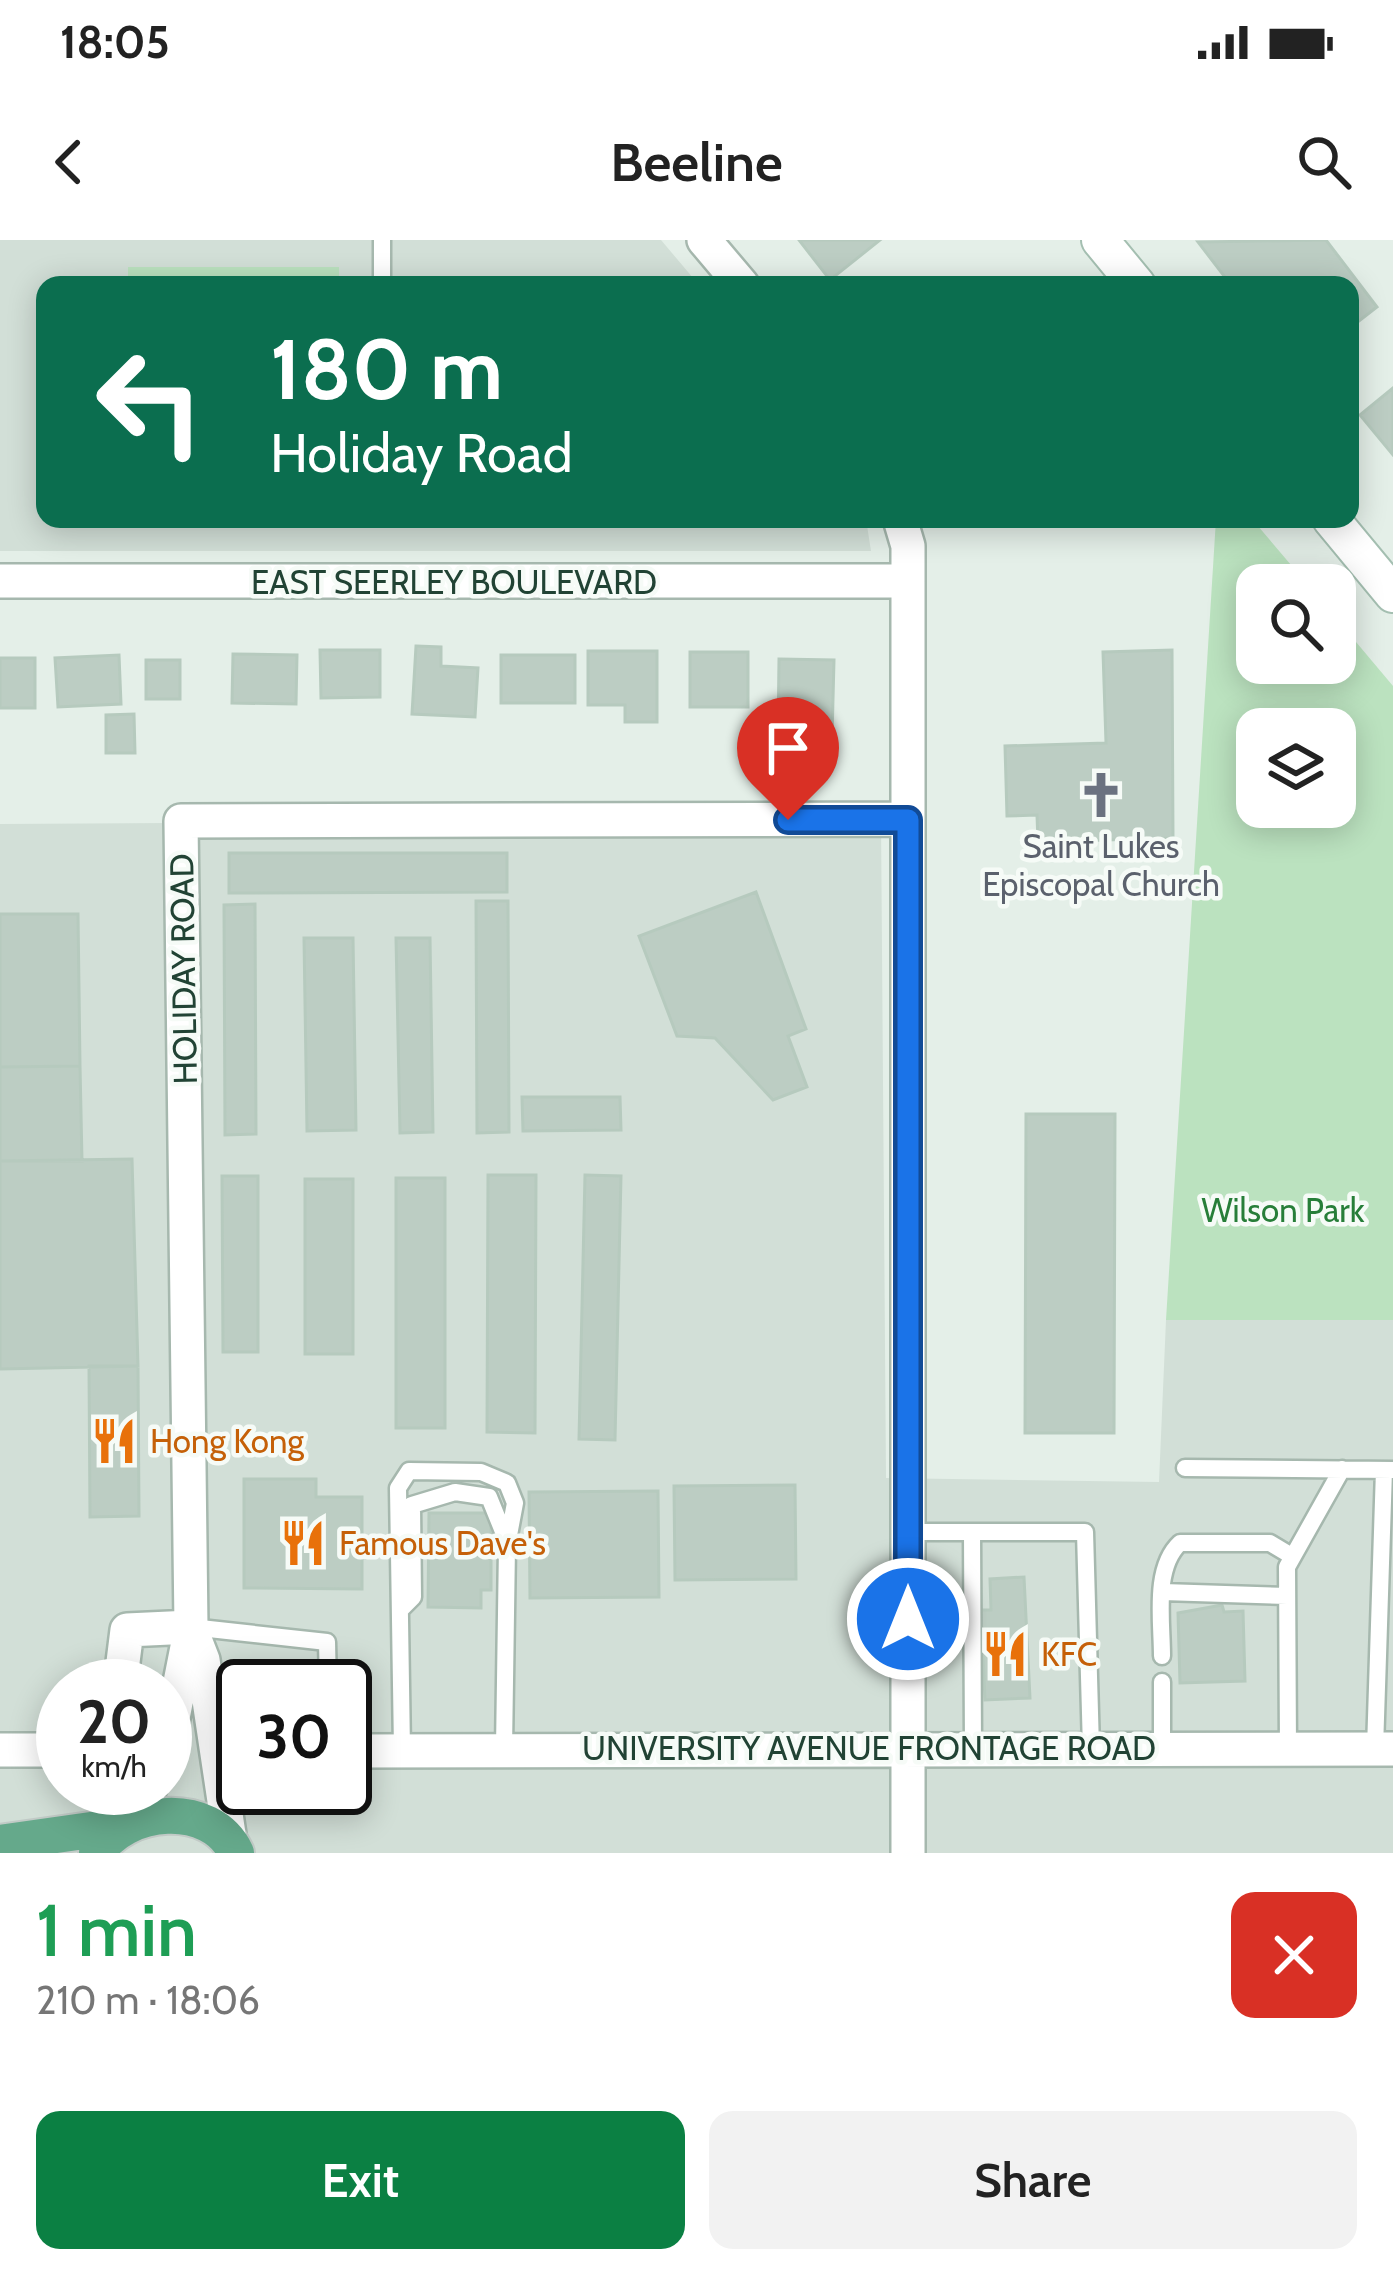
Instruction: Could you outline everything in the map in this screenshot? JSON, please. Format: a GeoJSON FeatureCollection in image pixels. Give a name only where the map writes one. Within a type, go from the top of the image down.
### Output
{"type":"FeatureCollection","features":[{"type":"Feature","properties":{"kind":"main road"},"geometry":{"type":"LineString","coordinates":[[1100,240],[1130,276]]}},
{"type":"Feature","properties":{"kind":"main road"},"geometry":{"type":"LineString","coordinates":[[1338,528],[1393,594]]}},
{"type":"Feature","properties":{"kind":"main road"},"geometry":{"type":"LineString","coordinates":[[0,1843],[164,1816],[196,1821],[233,1847]]}},
{"type":"Feature","properties":{"kind":"street"},"geometry":{"type":"LineString","coordinates":[[704,240],[734,276]]}},
{"type":"Feature","properties":{"kind":"street"},"geometry":{"type":"LineString","coordinates":[[903,528],[908,547],[908,1853]]}},
{"type":"Feature","properties":{"kind":"street","name":"EAST SEERLEY BOULEVARD"},"geometry":{"type":"LineString","coordinates":[[0,581],[908,581]]}},
{"type":"Feature","properties":{"kind":"street","name":"HOLIDAY ROAD"},"geometry":{"type":"LineString","coordinates":[[185,1659],[191,1627],[181,821],[908,820]]}},
{"type":"Feature","properties":{"kind":"street"},"geometry":{"type":"LineString","coordinates":[[123,1659],[127,1630],[191,1627]]}},
{"type":"Feature","properties":{"kind":"street","name":"HOLIDAY ROAD"},"geometry":{"type":"LineString","coordinates":[[191,1627],[202,1660],[233,1847]]}},
{"type":"Feature","properties":{"kind":"street","name":"UNIVERSITY AVENUE FRONTAGE ROAD"},"geometry":{"type":"LineString","coordinates":[[372,1751],[1384,1749]]}},
{"type":"Feature","properties":{"kind":"street"},"geometry":{"type":"LineString","coordinates":[[0,1750],[36,1750]]}},
{"type":"Feature","properties":{"kind":"lane"},"geometry":{"type":"LineString","coordinates":[[382,240],[382,276]]}},
{"type":"Feature","properties":{"kind":"lane"},"geometry":{"type":"LineString","coordinates":[[1185,1468],[1389,1470],[1384,1749]]}},
{"type":"Feature","properties":{"kind":"lane"},"geometry":{"type":"LineString","coordinates":[[1288,1749],[1289,1555],[1342,1469]]}},
{"type":"Feature","properties":{"kind":"lane"},"geometry":{"type":"LineString","coordinates":[[402,1750],[398,1488],[409,1471],[482,1472],[507,1483],[514,1503],[507,1546],[504,1748]]}},
{"type":"Feature","properties":{"kind":"lane"},"geometry":{"type":"LineString","coordinates":[[400,1609],[413,1598],[412,1504],[455,1492],[489,1497],[502,1520],[507,1546]]}},
{"type":"Feature","properties":{"kind":"lane"},"geometry":{"type":"LineString","coordinates":[[908,1532],[1085,1532],[1091,1749]]}},
{"type":"Feature","properties":{"kind":"lane"},"geometry":{"type":"LineString","coordinates":[[972,1532],[973,1749]]}},
{"type":"Feature","properties":{"kind":"lane"},"geometry":{"type":"LineString","coordinates":[[1162,1656],[1162,1592],[1170,1552],[1180,1543],[1270,1543],[1289,1555]]}},
{"type":"Feature","properties":{"kind":"lane"},"geometry":{"type":"LineString","coordinates":[[1162,1592],[1287,1596]]}},
{"type":"Feature","properties":{"kind":"lane"},"geometry":{"type":"LineString","coordinates":[[191,1627],[327,1642],[327,1659]]}},
{"type":"Feature","properties":{"kind":"lane"},"geometry":{"type":"LineString","coordinates":[[1162,1682],[1162,1749]]}},
{"type":"Feature","properties":{"kind":"shaded area"},"geometry":{"type":"Polygon","coordinates":[[[0,240],[661,240],[691,276],[36,276],[36,528],[867,528],[871,551],[0,551],[0,240]]]}},
{"type":"Feature","properties":{"kind":"shaded area"},"geometry":{"type":"Polygon","coordinates":[[[881,819],[886,1478],[1159,1482],[1166,1320],[1393,1320],[1393,1853],[0,1853],[0,824],[881,819]]]}},
{"type":"Feature","properties":{"kind":"green space"},"geometry":{"type":"Polygon","coordinates":[[[128,267],[339,267],[339,276],[128,276],[128,267]]]}},
{"type":"Feature","properties":{"kind":"green space","name":"Wilson Park"},"geometry":{"type":"Polygon","coordinates":[[[1215,528],[1260,528],[1290,564],[1236,564],[1236,684],[1356,684],[1356,642],[1393,686],[1393,1320],[1166,1320],[1215,528]]]}},
{"type":"Feature","properties":{"kind":"building"},"geometry":{"type":"Polygon","coordinates":[[[799,240],[880,240],[835,276],[827,276],[799,240]]]}},
{"type":"Feature","properties":{"kind":"building"},"geometry":{"type":"Polygon","coordinates":[[[1326,240],[1353,276],[1224,276],[1198,242],[1326,240]]]}},
{"type":"Feature","properties":{"kind":"building"},"geometry":{"type":"Polygon","coordinates":[[[1359,283],[1377,307],[1359,321],[1359,283]]]}},
{"type":"Feature","properties":{"kind":"building"},"geometry":{"type":"Polygon","coordinates":[[[1393,388],[1393,455],[1360,415],[1393,388]]]}},
{"type":"Feature","properties":{"kind":"building"},"geometry":{"type":"Polygon","coordinates":[[[416,646],[441,647],[441,666],[478,668],[475,717],[412,714],[416,646]]]}},
{"type":"Feature","properties":{"kind":"building"},"geometry":{"type":"Polygon","coordinates":[[[320,650],[380,650],[380,697],[321,698],[320,650]]]}},
{"type":"Feature","properties":{"kind":"building"},"geometry":{"type":"Polygon","coordinates":[[[1172,650],[1173,838],[1038,842],[1037,815],[1007,816],[1005,746],[1106,743],[1103,652],[1172,650]]]}},
{"type":"Feature","properties":{"kind":"building"},"geometry":{"type":"Polygon","coordinates":[[[588,651],[657,651],[657,722],[625,722],[625,705],[588,705],[588,651]]]}},
{"type":"Feature","properties":{"kind":"building"},"geometry":{"type":"Polygon","coordinates":[[[690,652],[748,652],[748,707],[690,707],[690,652]]]}},
{"type":"Feature","properties":{"kind":"building"},"geometry":{"type":"Polygon","coordinates":[[[233,654],[297,655],[296,704],[232,703],[233,654]]]}},
{"type":"Feature","properties":{"kind":"building"},"geometry":{"type":"Polygon","coordinates":[[[119,655],[121,704],[58,707],[55,658],[119,655]]]}},
{"type":"Feature","properties":{"kind":"building"},"geometry":{"type":"Polygon","coordinates":[[[501,655],[575,655],[575,703],[501,703],[501,655]]]}},
{"type":"Feature","properties":{"kind":"building"},"geometry":{"type":"Polygon","coordinates":[[[0,658],[35,658],[35,708],[0,708],[0,658]]]}},
{"type":"Feature","properties":{"kind":"building"},"geometry":{"type":"Polygon","coordinates":[[[779,659],[834,660],[832,738],[778,737],[779,659]]]}},
{"type":"Feature","properties":{"kind":"building"},"geometry":{"type":"Polygon","coordinates":[[[146,660],[180,660],[180,699],[146,699],[146,660]]]}},
{"type":"Feature","properties":{"kind":"building"},"geometry":{"type":"Polygon","coordinates":[[[134,714],[135,753],[106,753],[106,715],[134,714]]]}},
{"type":"Feature","properties":{"kind":"building"},"geometry":{"type":"Polygon","coordinates":[[[229,853],[507,853],[507,892],[229,893],[229,853]]]}},
{"type":"Feature","properties":{"kind":"building"},"geometry":{"type":"Polygon","coordinates":[[[756,892],[806,1029],[788,1036],[807,1087],[773,1100],[715,1038],[677,1036],[639,936],[756,892]]]}},
{"type":"Feature","properties":{"kind":"building"},"geometry":{"type":"Polygon","coordinates":[[[476,901],[508,901],[509,1132],[477,1133],[476,901]]]}},
{"type":"Feature","properties":{"kind":"building"},"geometry":{"type":"Polygon","coordinates":[[[255,904],[256,1134],[225,1135],[224,905],[255,904]]]}},
{"type":"Feature","properties":{"kind":"building"},"geometry":{"type":"Polygon","coordinates":[[[0,914],[78,914],[80,1066],[0,1067],[0,914]]]}},
{"type":"Feature","properties":{"kind":"building"},"geometry":{"type":"Polygon","coordinates":[[[304,938],[353,938],[356,1130],[307,1131],[304,938]]]}},
{"type":"Feature","properties":{"kind":"building"},"geometry":{"type":"Polygon","coordinates":[[[396,938],[430,938],[433,1132],[400,1133],[396,938]]]}},
{"type":"Feature","properties":{"kind":"building"},"geometry":{"type":"Polygon","coordinates":[[[80,1066],[82,1161],[0,1161],[0,1067],[80,1066]]]}},
{"type":"Feature","properties":{"kind":"building"},"geometry":{"type":"Polygon","coordinates":[[[522,1097],[620,1097],[621,1130],[523,1131],[522,1097]]]}},
{"type":"Feature","properties":{"kind":"building"},"geometry":{"type":"Polygon","coordinates":[[[1026,1114],[1115,1114],[1114,1433],[1025,1433],[1026,1114]]]}},
{"type":"Feature","properties":{"kind":"building"},"geometry":{"type":"Polygon","coordinates":[[[132,1159],[138,1366],[0,1369],[0,1161],[132,1159]]]}},
{"type":"Feature","properties":{"kind":"building"},"geometry":{"type":"Polygon","coordinates":[[[488,1175],[536,1175],[535,1433],[487,1432],[488,1175]]]}},
{"type":"Feature","properties":{"kind":"building"},"geometry":{"type":"Polygon","coordinates":[[[585,1175],[621,1176],[615,1440],[579,1439],[585,1175]]]}},
{"type":"Feature","properties":{"kind":"building"},"geometry":{"type":"Polygon","coordinates":[[[222,1176],[258,1176],[258,1352],[223,1352],[222,1176]]]}},
{"type":"Feature","properties":{"kind":"building"},"geometry":{"type":"Polygon","coordinates":[[[396,1178],[445,1178],[445,1428],[396,1428],[396,1178]]]}},
{"type":"Feature","properties":{"kind":"building"},"geometry":{"type":"Polygon","coordinates":[[[305,1179],[353,1179],[353,1354],[305,1354],[305,1179]]]}},
{"type":"Feature","properties":{"kind":"building","name":"Hong Kong"},"geometry":{"type":"Polygon","coordinates":[[[89,1366],[138,1366],[139,1516],[90,1517],[89,1366]]]}},
{"type":"Feature","properties":{"kind":"building","name":"Famous Dave's"},"geometry":{"type":"Polygon","coordinates":[[[244,1479],[316,1479],[316,1497],[362,1497],[362,1589],[244,1588],[244,1479]]]}},
{"type":"Feature","properties":{"kind":"building"},"geometry":{"type":"Polygon","coordinates":[[[795,1485],[796,1579],[675,1580],[674,1486],[795,1485]]]}},
{"type":"Feature","properties":{"kind":"building"},"geometry":{"type":"Polygon","coordinates":[[[658,1491],[659,1597],[530,1598],[529,1492],[658,1491]]]}},
{"type":"Feature","properties":{"kind":"building"},"geometry":{"type":"Polygon","coordinates":[[[429,1513],[491,1513],[491,1590],[481,1590],[481,1608],[428,1607],[429,1513]]]}},
{"type":"Feature","properties":{"kind":"building","name":"KFC"},"geometry":{"type":"Polygon","coordinates":[[[1024,1577],[1030,1698],[985,1700],[981,1610],[991,1610],[990,1579],[1024,1577]]]}},
{"type":"Feature","properties":{"kind":"building"},"geometry":{"type":"Polygon","coordinates":[[[1222,1605],[1224,1612],[1243,1611],[1245,1681],[1180,1683],[1178,1613],[1222,1605]]]}},
{"type":"Feature","properties":{"kind":"place","name":"Saint Lukes Episcopal Church"},"geometry":{"type":"Point","coordinates":[1101,795]}},
{"type":"Feature","properties":{"kind":"place","name":"Hong Kong"},"geometry":{"type":"Point","coordinates":[114,1441]}},
{"type":"Feature","properties":{"kind":"place","name":"Famous Dave's"},"geometry":{"type":"Point","coordinates":[303,1543]}},
{"type":"Feature","properties":{"kind":"place","name":"KFC"},"geometry":{"type":"Point","coordinates":[1005,1654]}},
{"type":"Feature","properties":{"kind":"route"},"geometry":{"type":"LineString","coordinates":[[788,820],[908,820],[908,1619]]}}]}
